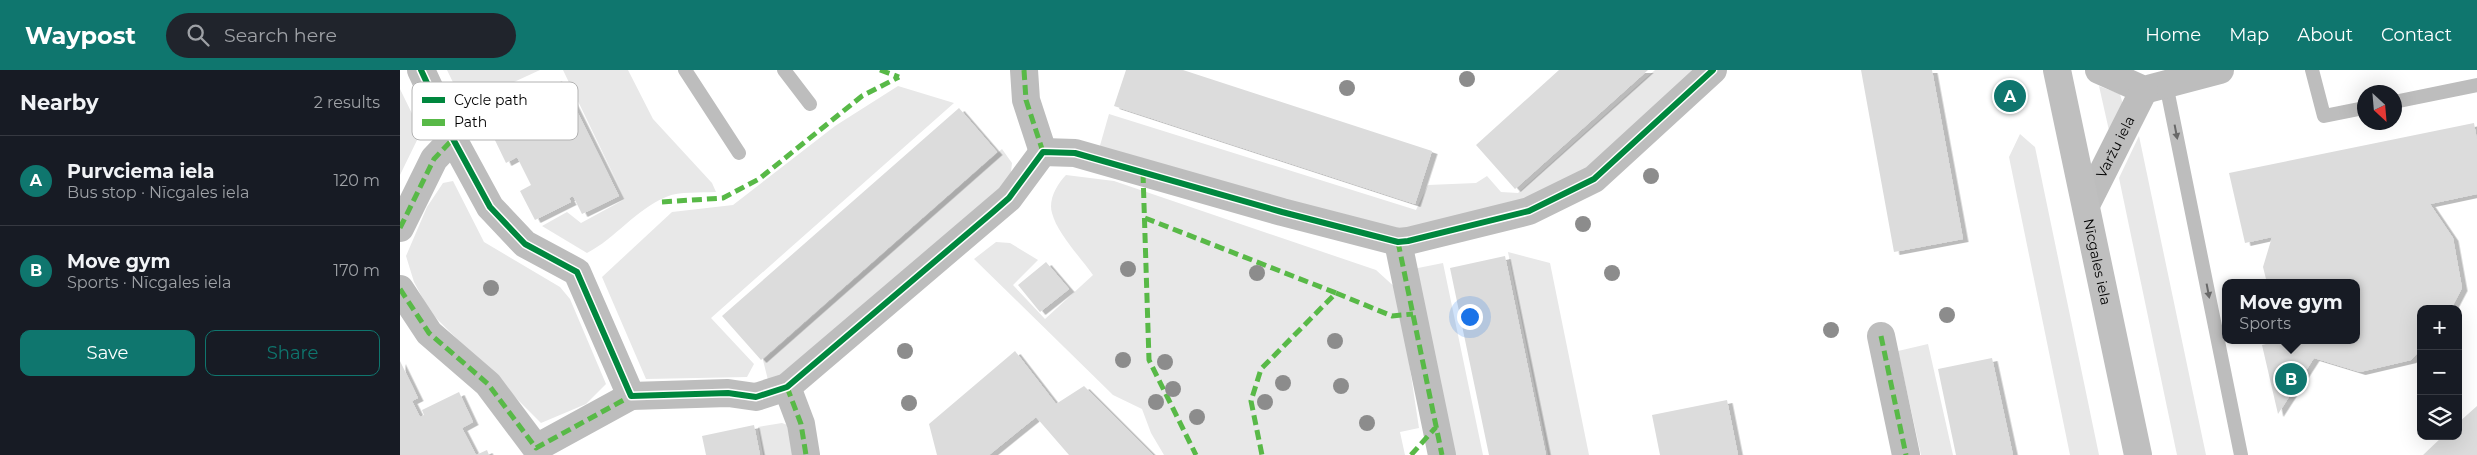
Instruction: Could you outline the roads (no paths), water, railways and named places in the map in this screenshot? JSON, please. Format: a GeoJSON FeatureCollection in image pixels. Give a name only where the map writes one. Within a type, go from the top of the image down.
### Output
{"type":"FeatureCollection","features":[{"type":"Feature","properties":{"kind":"street"},"geometry":{"type":"LineString","coordinates":[[421,70],[427,82]]}},
{"type":"Feature","properties":{"kind":"street"},"geometry":{"type":"LineString","coordinates":[[1024,70],[1026,100],[1043,152]]}},
{"type":"Feature","properties":{"kind":"street"},"geometry":{"type":"LineString","coordinates":[[1043,152],[1075,153],[1282,212],[1398,242],[1408,241],[1530,211],[1594,179],[1713,70]]}},
{"type":"Feature","properties":{"kind":"street","name":"Nīcgales iela"},"geometry":{"type":"LineString","coordinates":[[2057,70],[2138,455]]}},
{"type":"Feature","properties":{"kind":"street"},"geometry":{"type":"LineString","coordinates":[[2098,70],[2155,87],[2220,70]]}},
{"type":"Feature","properties":{"kind":"street","name":"Varžu iela"},"geometry":{"type":"LineString","coordinates":[[2086,205],[2155,87]]}},
{"type":"Feature","properties":{"kind":"street"},"geometry":{"type":"LineString","coordinates":[[400,228],[434,159],[452,140]]}},
{"type":"Feature","properties":{"kind":"street"},"geometry":{"type":"LineString","coordinates":[[454,140],[490,207],[525,244],[577,272],[631,396]]}},
{"type":"Feature","properties":{"kind":"street"},"geometry":{"type":"LineString","coordinates":[[400,289],[429,332],[488,384],[537,452],[631,396],[728,393],[756,397],[787,387],[1009,198],[1043,152]]}},
{"type":"Feature","properties":{"kind":"street"},"geometry":{"type":"LineString","coordinates":[[1398,242],[1442,455]]}},
{"type":"Feature","properties":{"kind":"street"},"geometry":{"type":"LineString","coordinates":[[1881,336],[1906,455]]}},
{"type":"Feature","properties":{"kind":"street"},"geometry":{"type":"LineString","coordinates":[[787,387],[801,424],[806,455]]}},
{"type":"Feature","properties":{"kind":"lane"},"geometry":{"type":"LineString","coordinates":[[685,70],[739,153]]}},
{"type":"Feature","properties":{"kind":"lane"},"geometry":{"type":"LineString","coordinates":[[784,70],[810,104]]}},
{"type":"Feature","properties":{"kind":"lane"},"geometry":{"type":"LineString","coordinates":[[2312,70],[2324,116],[2357,109]]}},
{"type":"Feature","properties":{"kind":"lane"},"geometry":{"type":"LineString","coordinates":[[2402,100],[2477,86]]}},
{"type":"Feature","properties":{"kind":"lane"},"geometry":{"type":"LineString","coordinates":[[2155,87],[2241,455]]}},
{"type":"Feature","properties":{"kind":"place","name":"Purvciema iela"},"geometry":{"type":"Point","coordinates":[2010,96]}},
{"type":"Feature","properties":{"kind":"place","name":"Move gym"},"geometry":{"type":"Point","coordinates":[2291,379]}}]}
